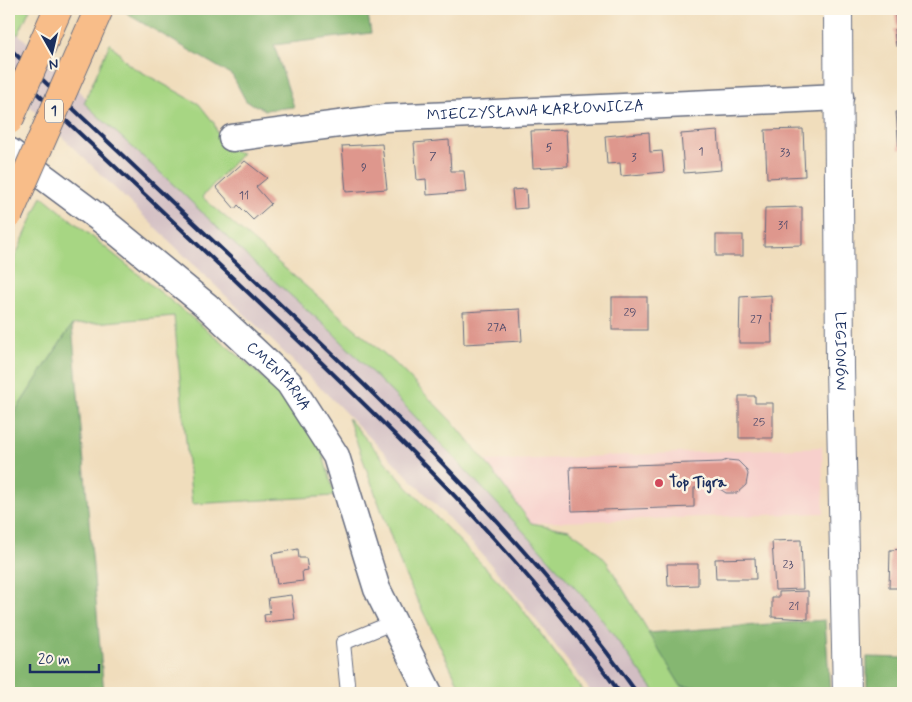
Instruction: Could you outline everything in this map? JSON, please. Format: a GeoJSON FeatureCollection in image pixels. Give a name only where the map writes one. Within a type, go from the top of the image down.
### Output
{"type":"FeatureCollection","features":[{"type":"Feature","properties":{"kind":"main road"},"geometry":{"type":"LineString","coordinates":[[9,120],[58,9]]}},
{"type":"Feature","properties":{"kind":"main road","name":"1"},"geometry":{"type":"LineString","coordinates":[[9,214],[99,9]]}},
{"type":"Feature","properties":{"kind":"street","name":"LEGIONÓW"},"geometry":{"type":"LineString","coordinates":[[838,9],[840,97],[840,368],[847,693]]}},
{"type":"Feature","properties":{"kind":"street","name":"MIECZYSŁAWA KARŁOWICZA"},"geometry":{"type":"LineString","coordinates":[[232,138],[385,118],[840,97]]}},
{"type":"Feature","properties":{"kind":"street","name":"CMENTARNA"},"geometry":{"type":"LineString","coordinates":[[9,151],[107,224],[207,306],[290,383],[336,456],[377,589],[428,693]]}},
{"type":"Feature","properties":{"kind":"lane"},"geometry":{"type":"LineString","coordinates":[[348,693],[343,643],[394,622]]}},
{"type":"Feature","properties":{"kind":"shaded area"},"geometry":{"type":"Polygon","coordinates":[[[9,25],[369,365],[576,586],[657,693],[592,693],[523,603],[481,553],[438,507],[331,398],[56,131],[9,88],[9,25]]]}},
{"type":"Feature","properties":{"kind":"shaded area"},"geometry":{"type":"Polygon","coordinates":[[[822,447],[824,513],[531,523],[485,461],[822,447]]]}},
{"type":"Feature","properties":{"kind":"green space"},"geometry":{"type":"Polygon","coordinates":[[[9,9],[30,9],[18,35],[9,25],[9,9]]]}},
{"type":"Feature","properties":{"kind":"green space"},"geometry":{"type":"Polygon","coordinates":[[[129,9],[367,9],[371,33],[274,45],[294,107],[265,110],[246,101],[232,75],[127,14],[129,9]]]}},
{"type":"Feature","properties":{"kind":"green space"},"geometry":{"type":"Polygon","coordinates":[[[110,43],[129,65],[199,104],[214,123],[222,147],[242,153],[202,197],[395,363],[458,428],[531,523],[569,530],[592,546],[607,562],[681,686],[772,693],[656,693],[594,609],[406,407],[332,332],[253,262],[177,188],[84,103],[110,43]]]}},
{"type":"Feature","properties":{"kind":"green space"},"geometry":{"type":"Polygon","coordinates":[[[42,196],[239,356],[295,407],[322,452],[335,496],[192,504],[174,316],[72,325],[9,421],[9,271],[42,196]]]}},
{"type":"Feature","properties":{"kind":"green space"},"geometry":{"type":"Polygon","coordinates":[[[72,325],[104,693],[9,693],[9,421],[72,325]]]}},
{"type":"Feature","properties":{"kind":"green space"},"geometry":{"type":"Polygon","coordinates":[[[348,418],[407,487],[511,594],[585,693],[463,693],[404,573],[348,418]]]}},
{"type":"Feature","properties":{"kind":"green space"},"geometry":{"type":"Polygon","coordinates":[[[825,620],[830,693],[807,693],[808,689],[772,693],[681,686],[648,633],[825,620]]]}},
{"type":"Feature","properties":{"kind":"green space"},"geometry":{"type":"Polygon","coordinates":[[[867,657],[903,658],[903,693],[867,693],[867,657]]]}},
{"type":"Feature","properties":{"kind":"green space"},"geometry":{"type":"Polygon","coordinates":[[[809,689],[807,693],[772,693],[809,689]]]}},
{"type":"Feature","properties":{"kind":"building"},"geometry":{"type":"Polygon","coordinates":[[[903,13],[903,45],[896,46],[894,29],[897,29],[895,14],[903,13]]]}},
{"type":"Feature","properties":{"kind":"building"},"geometry":{"type":"Polygon","coordinates":[[[903,111],[903,149],[899,150],[896,112],[903,111]]]}},
{"type":"Feature","properties":{"kind":"building"},"geometry":{"type":"Polygon","coordinates":[[[803,129],[805,176],[767,178],[765,130],[803,129]]]}},
{"type":"Feature","properties":{"kind":"building"},"geometry":{"type":"Polygon","coordinates":[[[566,130],[568,166],[533,168],[531,131],[566,130]]]}},
{"type":"Feature","properties":{"kind":"building"},"geometry":{"type":"Polygon","coordinates":[[[718,131],[721,170],[684,173],[681,134],[718,131]]]}},
{"type":"Feature","properties":{"kind":"building"},"geometry":{"type":"Polygon","coordinates":[[[649,132],[650,152],[662,151],[664,172],[621,176],[620,163],[607,164],[605,136],[649,132]]]}},
{"type":"Feature","properties":{"kind":"building"},"geometry":{"type":"Polygon","coordinates":[[[449,140],[451,171],[464,171],[466,192],[427,195],[426,179],[417,180],[414,143],[449,140]]]}},
{"type":"Feature","properties":{"kind":"building"},"geometry":{"type":"Polygon","coordinates":[[[382,144],[387,189],[346,192],[342,146],[382,144]]]}},
{"type":"Feature","properties":{"kind":"building"},"geometry":{"type":"Polygon","coordinates":[[[245,161],[267,178],[256,187],[271,204],[253,220],[238,205],[235,209],[216,187],[245,161]]]}},
{"type":"Feature","properties":{"kind":"building"},"geometry":{"type":"Polygon","coordinates":[[[526,189],[527,208],[514,209],[512,190],[526,189]]]}},
{"type":"Feature","properties":{"kind":"building"},"geometry":{"type":"Polygon","coordinates":[[[802,207],[802,245],[764,246],[765,208],[802,207]]]}},
{"type":"Feature","properties":{"kind":"building"},"geometry":{"type":"Polygon","coordinates":[[[716,235],[743,235],[743,256],[716,256],[716,235]]]}},
{"type":"Feature","properties":{"kind":"building"},"geometry":{"type":"Polygon","coordinates":[[[771,295],[772,343],[739,343],[740,297],[771,295]]]}},
{"type":"Feature","properties":{"kind":"building"},"geometry":{"type":"Polygon","coordinates":[[[612,297],[647,297],[647,330],[612,330],[612,297]]]}},
{"type":"Feature","properties":{"kind":"building"},"geometry":{"type":"Polygon","coordinates":[[[520,309],[522,341],[464,344],[463,312],[520,309]]]}},
{"type":"Feature","properties":{"kind":"building"},"geometry":{"type":"Polygon","coordinates":[[[739,396],[755,396],[755,403],[773,403],[773,438],[739,438],[739,396]]]}},
{"type":"Feature","properties":{"kind":"building","name":"Top Tigra"},"geometry":{"type":"Polygon","coordinates":[[[727,460],[738,461],[748,474],[746,485],[737,493],[726,493],[717,487],[694,488],[694,507],[572,511],[570,467],[722,462],[727,460]]]}},
{"type":"Feature","properties":{"kind":"building"},"geometry":{"type":"Polygon","coordinates":[[[801,540],[803,589],[775,590],[772,541],[801,540]]]}},
{"type":"Feature","properties":{"kind":"building"},"geometry":{"type":"Polygon","coordinates":[[[298,549],[299,558],[306,558],[308,570],[302,571],[303,581],[277,584],[272,554],[298,549]]]}},
{"type":"Feature","properties":{"kind":"building"},"geometry":{"type":"Polygon","coordinates":[[[903,549],[903,588],[889,588],[890,550],[903,549]]]}},
{"type":"Feature","properties":{"kind":"building"},"geometry":{"type":"Polygon","coordinates":[[[755,558],[756,579],[716,579],[715,559],[755,558]]]}},
{"type":"Feature","properties":{"kind":"building"},"geometry":{"type":"Polygon","coordinates":[[[667,564],[698,564],[698,585],[668,586],[667,564]]]}},
{"type":"Feature","properties":{"kind":"building"},"geometry":{"type":"Polygon","coordinates":[[[808,591],[808,619],[772,617],[772,597],[779,597],[779,592],[808,591]]]}},
{"type":"Feature","properties":{"kind":"building"},"geometry":{"type":"Polygon","coordinates":[[[291,595],[295,619],[265,622],[264,615],[270,614],[268,598],[291,595]]]}},
{"type":"Feature","properties":{"kind":"railway"},"geometry":{"type":"LineString","coordinates":[[9,48],[316,338],[414,434],[508,533],[553,585],[637,693]]}},
{"type":"Feature","properties":{"kind":"railway"},"geometry":{"type":"LineString","coordinates":[[9,67],[300,342],[427,467],[547,599],[620,693]]}},
{"type":"Feature","properties":{"kind":"place","name":"Top Tigra"},"geometry":{"type":"Point","coordinates":[659,483]}}]}
